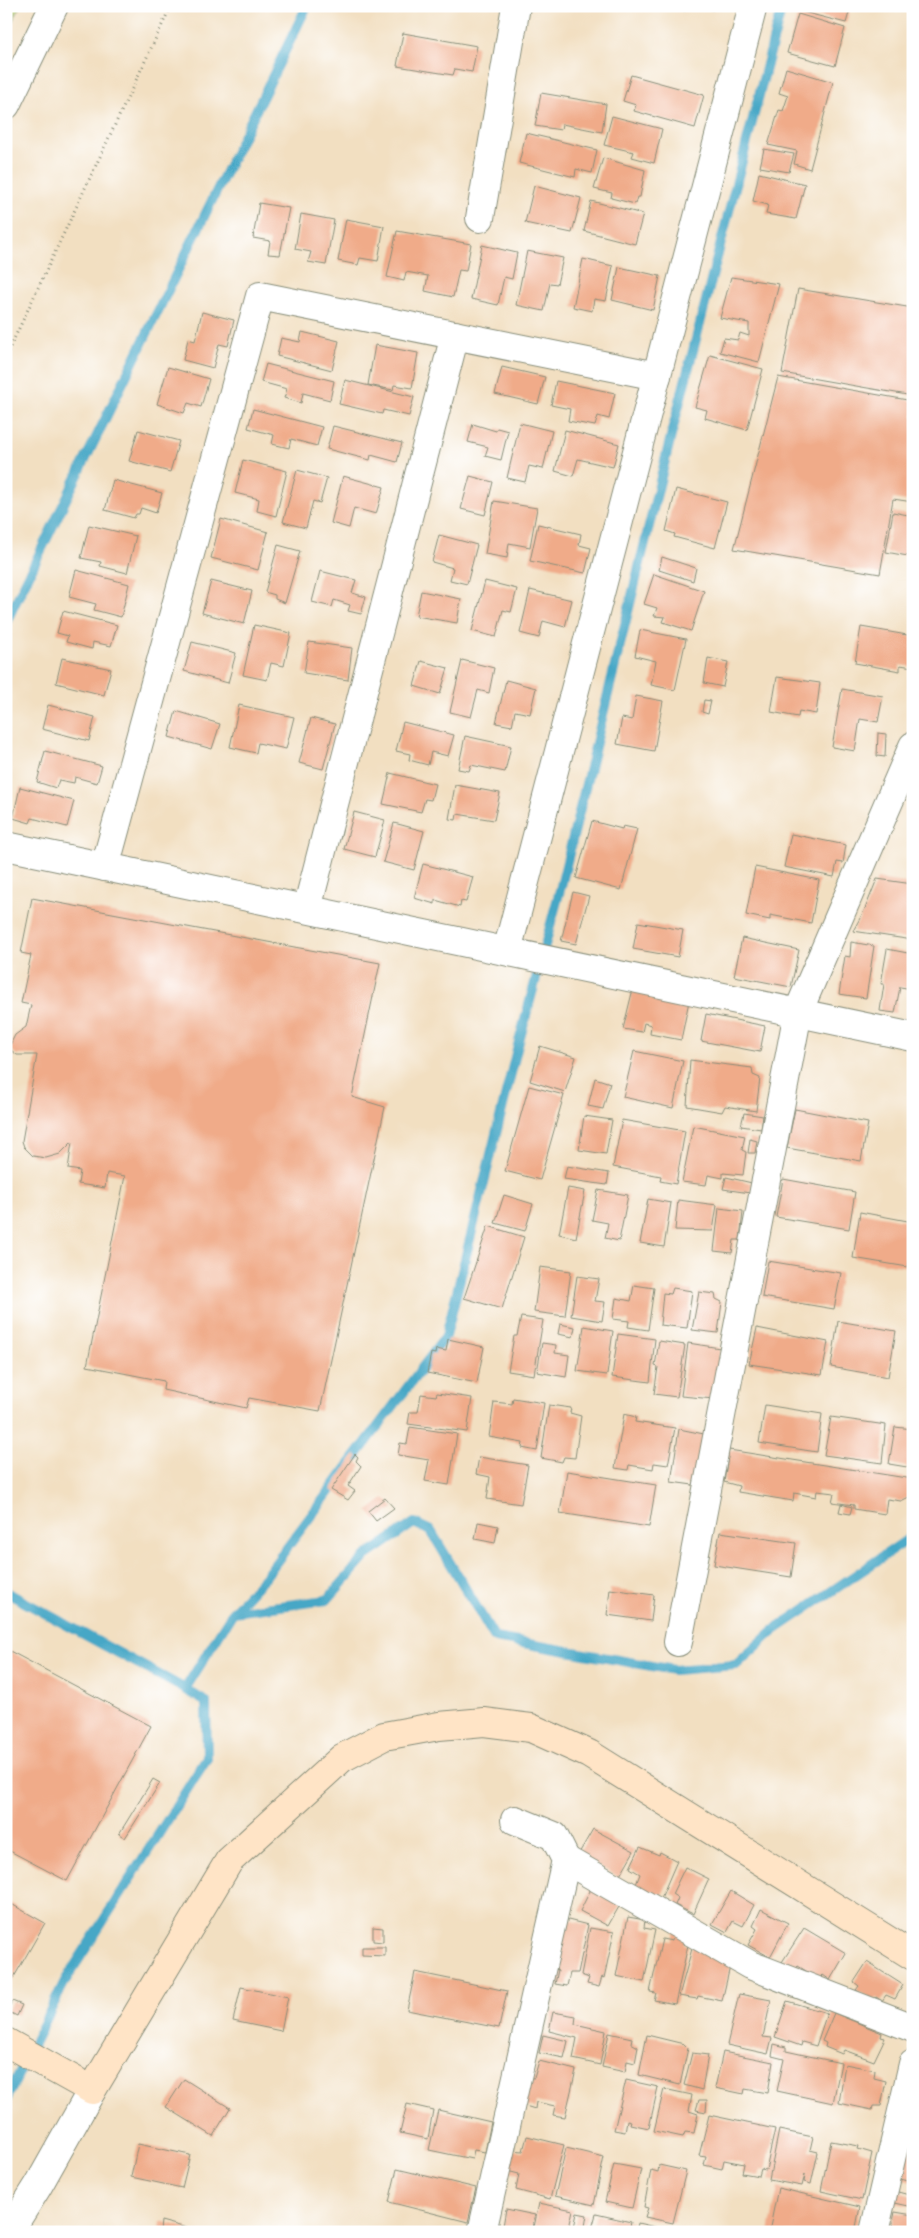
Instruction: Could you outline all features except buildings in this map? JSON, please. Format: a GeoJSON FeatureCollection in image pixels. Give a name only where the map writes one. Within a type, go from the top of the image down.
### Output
{"type":"FeatureCollection","features":[{"type":"Feature","properties":{"kind":"street"},"geometry":{"type":"LineString","coordinates":[[6,105],[54,6]]}},
{"type":"Feature","properties":{"kind":"street"},"geometry":{"type":"LineString","coordinates":[[480,218],[516,6]]}},
{"type":"Feature","properties":{"kind":"street"},"geometry":{"type":"LineString","coordinates":[[507,951],[754,6]]}},
{"type":"Feature","properties":{"kind":"street"},"geometry":{"type":"LineString","coordinates":[[105,867],[260,296],[657,376]]}},
{"type":"Feature","properties":{"kind":"street"},"geometry":{"type":"LineString","coordinates":[[306,909],[455,335]]}},
{"type":"Feature","properties":{"kind":"street"},"geometry":{"type":"LineString","coordinates":[[678,1642],[798,1012],[913,746]]}},
{"type":"Feature","properties":{"kind":"street"},"geometry":{"type":"LineString","coordinates":[[6,846],[913,1037]]}},
{"type":"Feature","properties":{"kind":"street"},"geometry":{"type":"LineString","coordinates":[[9,2232],[229,1861],[342,1758],[384,1736],[439,1726],[484,1722],[531,1728],[589,1754],[913,1956]]}},
{"type":"Feature","properties":{"kind":"street"},"geometry":{"type":"LineString","coordinates":[[515,1820],[554,1836],[566,1860],[750,1965],[913,2028]]}},
{"type":"Feature","properties":{"kind":"street"},"geometry":{"type":"LineString","coordinates":[[482,2232],[566,1860]]}},
{"type":"Feature","properties":{"kind":"street"},"geometry":{"type":"LineString","coordinates":[[6,2042],[92,2090]]}},
{"type":"Feature","properties":{"kind":"street"},"geometry":{"type":"LineString","coordinates":[[874,2232],[913,2064]]}},
{"type":"Feature","properties":{"kind":"path"},"geometry":{"type":"LineString","coordinates":[[6,356],[170,6]]}},
{"type":"Feature","properties":{"kind":"green space"},"geometry":{"type":"Polygon","coordinates":[[[6,6],[20,6],[6,34],[6,6]]]}},
{"type":"Feature","properties":{"kind":"waterway"},"geometry":{"type":"LineString","coordinates":[[6,622],[307,6]]}},
{"type":"Feature","properties":{"kind":"waterway"},"geometry":{"type":"LineString","coordinates":[[185,1689],[233,1612],[265,1577],[446,1336],[517,1049],[561,886],[672,432],[782,6]]}},
{"type":"Feature","properties":{"kind":"waterway"},"geometry":{"type":"LineString","coordinates":[[233,1612],[327,1600],[366,1556],[414,1523],[431,1531],[495,1638],[674,1670],[736,1665],[773,1631],[913,1536]]}},
{"type":"Feature","properties":{"kind":"waterway"},"geometry":{"type":"LineString","coordinates":[[6,1592],[206,1702],[207,1758],[65,1981],[6,2100]]}}]}
